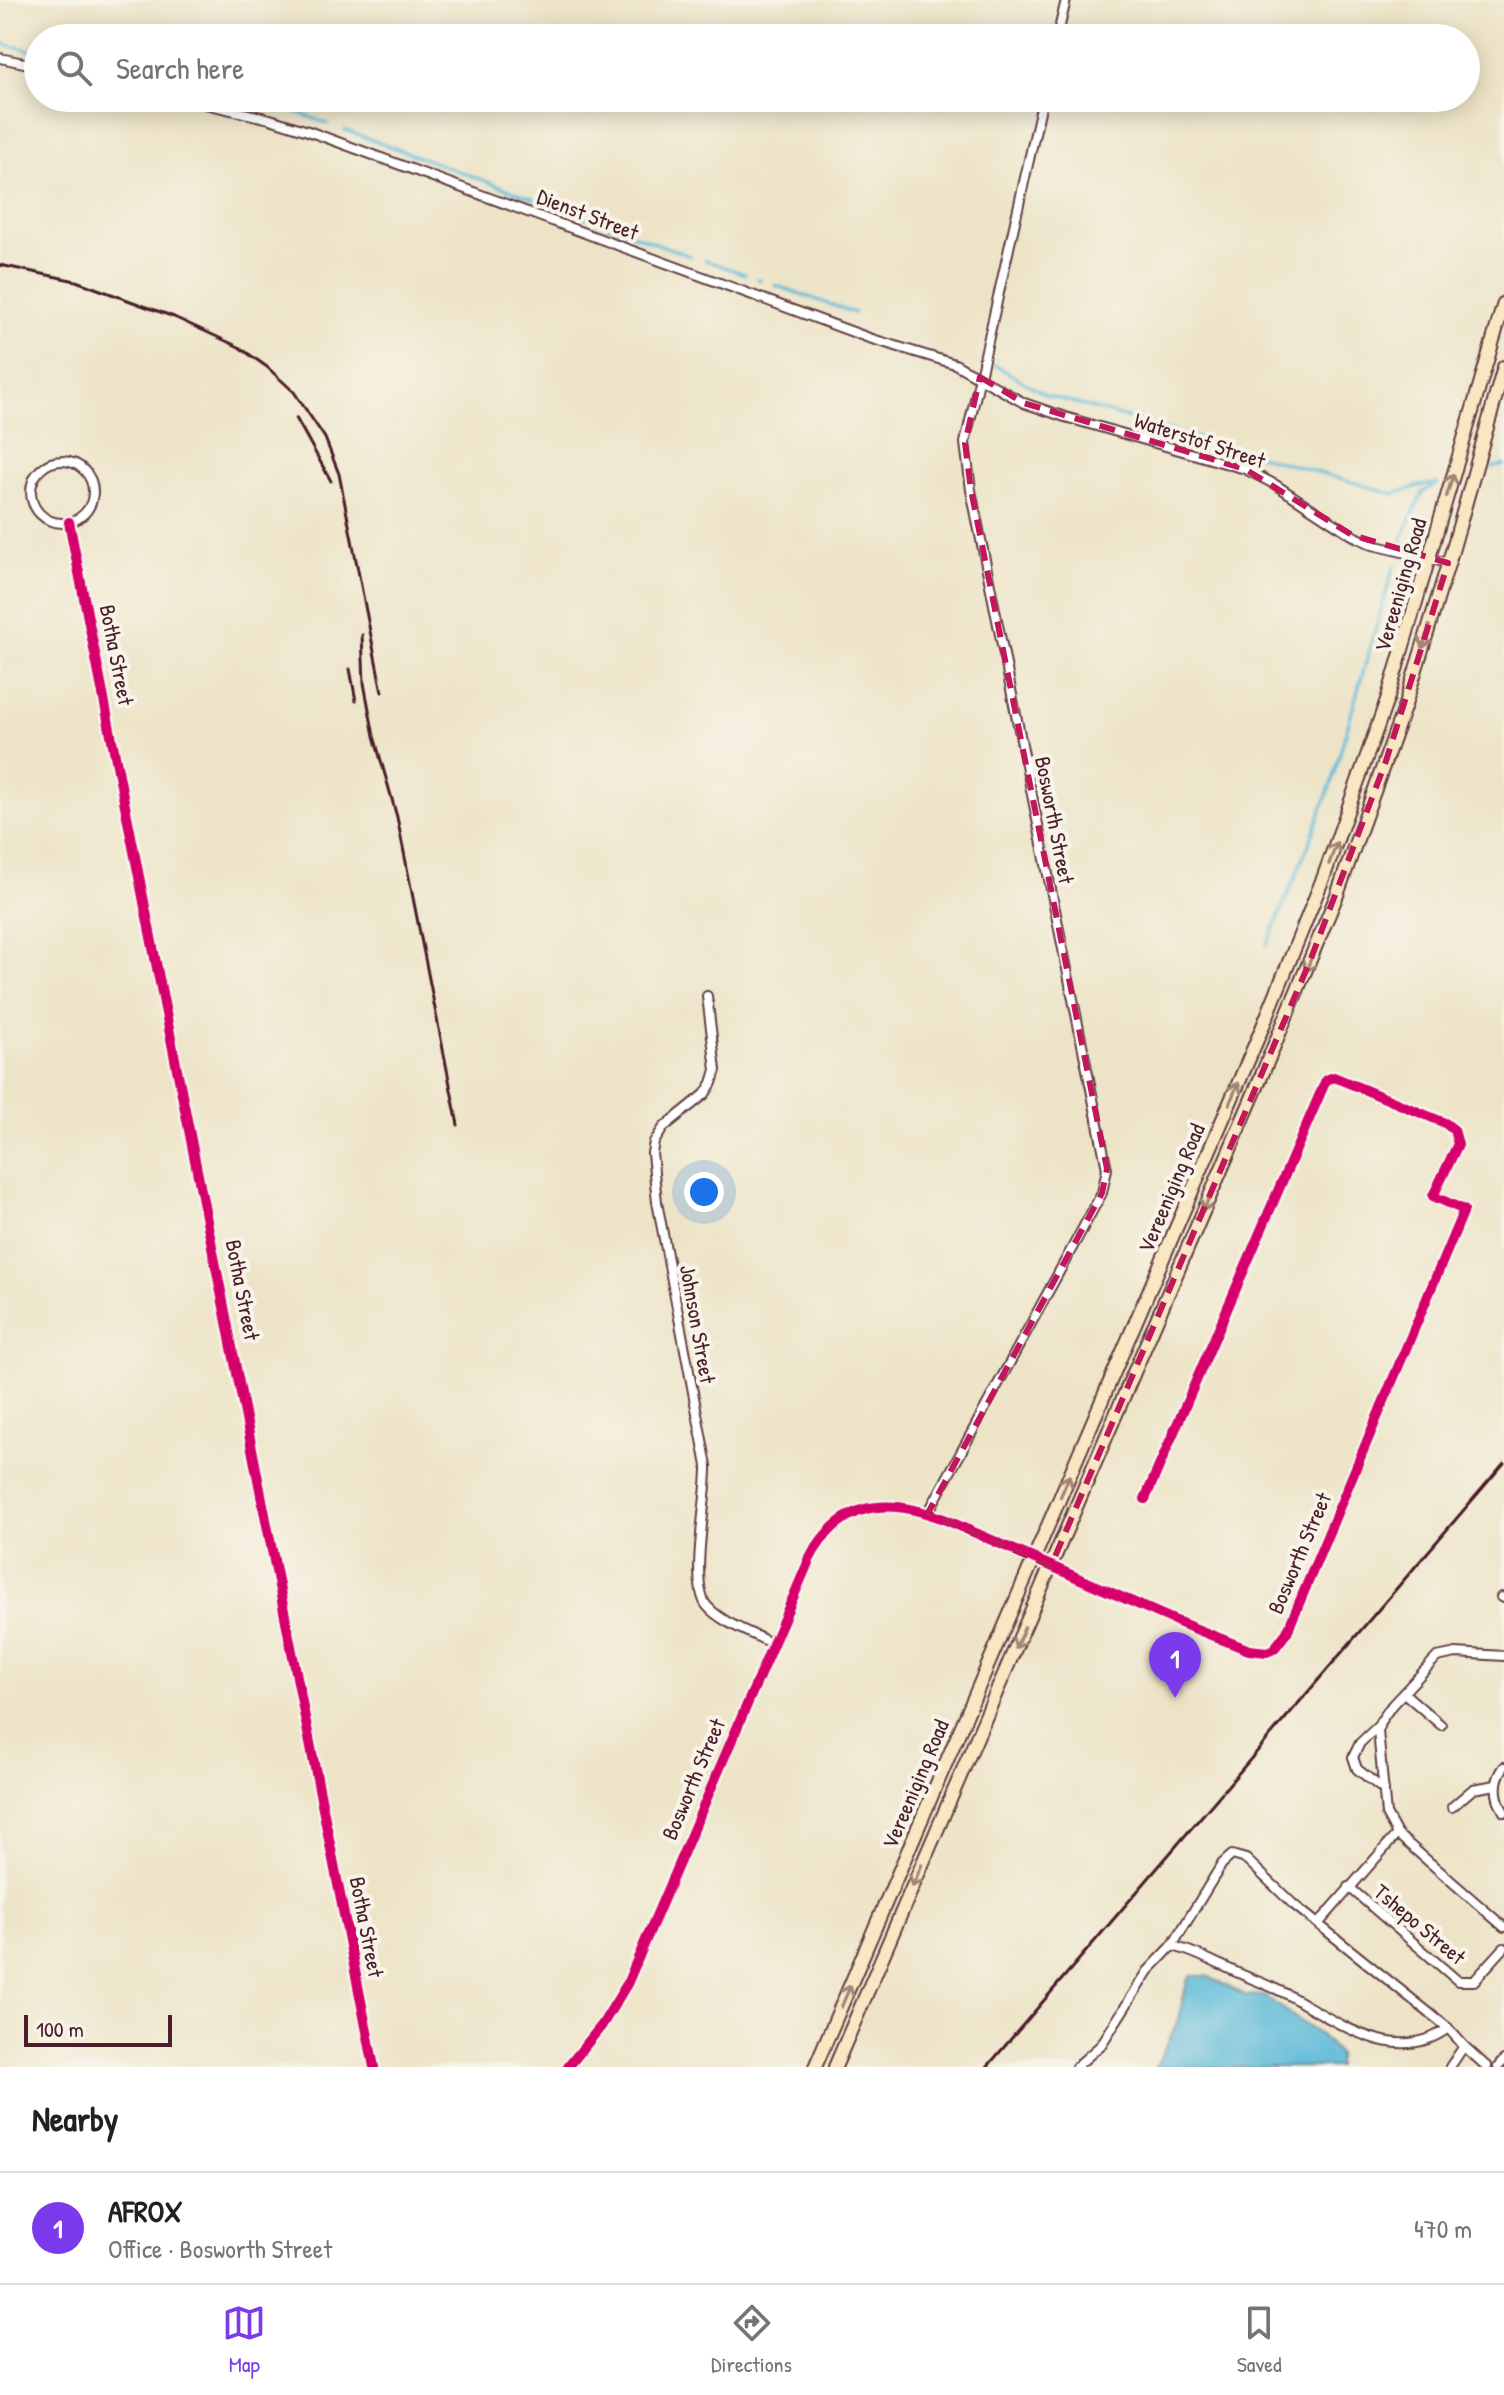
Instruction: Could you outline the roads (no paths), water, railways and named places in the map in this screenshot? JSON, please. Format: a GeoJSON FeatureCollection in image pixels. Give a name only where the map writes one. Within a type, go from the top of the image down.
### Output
{"type":"FeatureCollection","features":[{"type":"Feature","properties":{"kind":"main road","name":"Vereeniging Road"},"geometry":{"type":"LineString","coordinates":[[815,2067],[1309,914],[1374,738],[1504,303]]}},
{"type":"Feature","properties":{"kind":"main road","name":"Vereeniging Road"},"geometry":{"type":"LineString","coordinates":[[835,2067],[1337,895],[1401,719],[1504,367]]}},
{"type":"Feature","properties":{"kind":"street"},"geometry":{"type":"LineString","coordinates":[[1060,24],[1066,0]]}},
{"type":"Feature","properties":{"kind":"street"},"geometry":{"type":"LineString","coordinates":[[0,58],[24,63]]}},
{"type":"Feature","properties":{"kind":"street","name":"Dienst Street"},"geometry":{"type":"LineString","coordinates":[[240,112],[308,131],[869,338],[955,364],[980,377]]}},
{"type":"Feature","properties":{"kind":"street","name":"Bosworth Street"},"geometry":{"type":"LineString","coordinates":[[928,1513],[1102,1193],[1107,1169],[971,490],[965,443],[1040,112]]}},
{"type":"Feature","properties":{"kind":"street","name":"Waterstof Street"},"geometry":{"type":"LineString","coordinates":[[980,377],[1038,408],[1245,469],[1373,545],[1448,563]]}},
{"type":"Feature","properties":{"kind":"street"},"geometry":{"type":"LineString","coordinates":[[56,461],[66,461],[83,468],[93,485],[94,495],[86,512],[69,522],[59,523],[42,515],[32,498],[34,479],[47,465],[56,461]]}},
{"type":"Feature","properties":{"kind":"street","name":"Botha Street"},"geometry":{"type":"LineString","coordinates":[[69,522],[374,2067]]}},
{"type":"Feature","properties":{"kind":"street","name":"Johnson Street"},"geometry":{"type":"LineString","coordinates":[[707,996],[716,1070],[712,1083],[705,1094],[664,1127],[654,1142],[652,1153],[657,1202],[707,1466],[699,1592],[704,1603],[715,1614],[773,1644]]}},
{"type":"Feature","properties":{"kind":"street","name":"Bosworth Street"},"geometry":{"type":"LineString","coordinates":[[568,2067],[602,2025],[627,1984],[810,1558],[825,1533],[836,1524],[880,1506],[893,1505],[928,1513],[1249,1650],[1267,1652],[1280,1644],[1299,1606],[1464,1210],[1433,1196],[1458,1144],[1457,1134],[1451,1127],[1334,1077],[1326,1080],[1145,1499]]}},
{"type":"Feature","properties":{"kind":"street"},"geometry":{"type":"LineString","coordinates":[[1384,1790],[1357,1769],[1353,1757],[1360,1743],[1378,1726],[1384,1714],[1431,1662],[1444,1654],[1504,1656]]}},
{"type":"Feature","properties":{"kind":"street"},"geometry":{"type":"LineString","coordinates":[[1404,1693],[1441,1725]]}},
{"type":"Feature","properties":{"kind":"street"},"geometry":{"type":"LineString","coordinates":[[1378,1726],[1386,1814],[1397,1834],[1504,1927]]}},
{"type":"Feature","properties":{"kind":"street"},"geometry":{"type":"LineString","coordinates":[[1504,1767],[1496,1785],[1497,1799],[1504,1812]]}},
{"type":"Feature","properties":{"kind":"street"},"geometry":{"type":"LineString","coordinates":[[1452,1807],[1473,1789],[1496,1785]]}},
{"type":"Feature","properties":{"kind":"street"},"geometry":{"type":"LineString","coordinates":[[1319,1923],[1397,1834]]}},
{"type":"Feature","properties":{"kind":"street"},"geometry":{"type":"LineString","coordinates":[[1076,2067],[1101,2045],[1148,1971],[1172,1946],[1209,1883],[1227,1857],[1232,1855],[1246,1859],[1280,1893],[1448,2028],[1487,2067]]}},
{"type":"Feature","properties":{"kind":"street","name":"Tshepo Street"},"geometry":{"type":"LineString","coordinates":[[1349,1887],[1458,1981],[1474,1981],[1504,1948]]}},
{"type":"Feature","properties":{"kind":"street"},"geometry":{"type":"LineString","coordinates":[[1172,1946],[1199,1953],[1271,1986],[1355,2036],[1375,2044],[1406,2047],[1425,2044],[1437,2039],[1448,2028]]}},
{"type":"Feature","properties":{"kind":"street"},"geometry":{"type":"LineString","coordinates":[[1450,2067],[1464,2046]]}},
{"type":"Feature","properties":{"kind":"street"},"geometry":{"type":"LineString","coordinates":[[1498,2067],[1504,2060]]}},
{"type":"Feature","properties":{"kind":"water"},"geometry":{"type":"Polygon","coordinates":[[[1191,1976],[1207,1976],[1245,1995],[1264,1996],[1321,2036],[1338,2054],[1338,2067],[1156,2067],[1177,2023],[1191,1976]]]}},
{"type":"Feature","properties":{"kind":"waterway"},"geometry":{"type":"LineString","coordinates":[[0,43],[24,49]]}},
{"type":"Feature","properties":{"kind":"waterway"},"geometry":{"type":"LineString","coordinates":[[296,112],[328,124]]}},
{"type":"Feature","properties":{"kind":"waterway"},"geometry":{"type":"LineString","coordinates":[[345,130],[535,199]]}},
{"type":"Feature","properties":{"kind":"waterway"},"geometry":{"type":"LineString","coordinates":[[551,204],[690,256]]}},
{"type":"Feature","properties":{"kind":"waterway"},"geometry":{"type":"LineString","coordinates":[[705,260],[745,274]]}},
{"type":"Feature","properties":{"kind":"waterway"},"geometry":{"type":"LineString","coordinates":[[775,285],[854,313]]}},
{"type":"Feature","properties":{"kind":"waterway"},"geometry":{"type":"LineString","coordinates":[[995,365],[1046,395],[1394,494],[1438,483]]}},
{"type":"Feature","properties":{"kind":"waterway"},"geometry":{"type":"LineString","coordinates":[[1492,468],[1504,465]]}},
{"type":"Feature","properties":{"kind":"waterway"},"geometry":{"type":"LineString","coordinates":[[1401,540],[1423,492],[1437,484]]}},
{"type":"Feature","properties":{"kind":"waterway"},"geometry":{"type":"LineString","coordinates":[[1267,945],[1331,784],[1394,565]]}},
{"type":"Feature","properties":{"kind":"railway"},"geometry":{"type":"LineString","coordinates":[[0,265],[76,281],[174,317],[239,347],[294,392],[325,438],[339,474],[382,692]]}},
{"type":"Feature","properties":{"kind":"railway"},"geometry":{"type":"LineString","coordinates":[[296,418],[331,481]]}},
{"type":"Feature","properties":{"kind":"railway"},"geometry":{"type":"LineString","coordinates":[[362,635],[364,683],[374,736],[397,817],[458,1125]]}},
{"type":"Feature","properties":{"kind":"railway"},"geometry":{"type":"LineString","coordinates":[[350,669],[356,701]]}},
{"type":"Feature","properties":{"kind":"railway"},"geometry":{"type":"LineString","coordinates":[[987,2067],[1504,1463]]}},
{"type":"Feature","properties":{"kind":"place","name":"AFROX"},"geometry":{"type":"Point","coordinates":[1175,1698]}}]}
